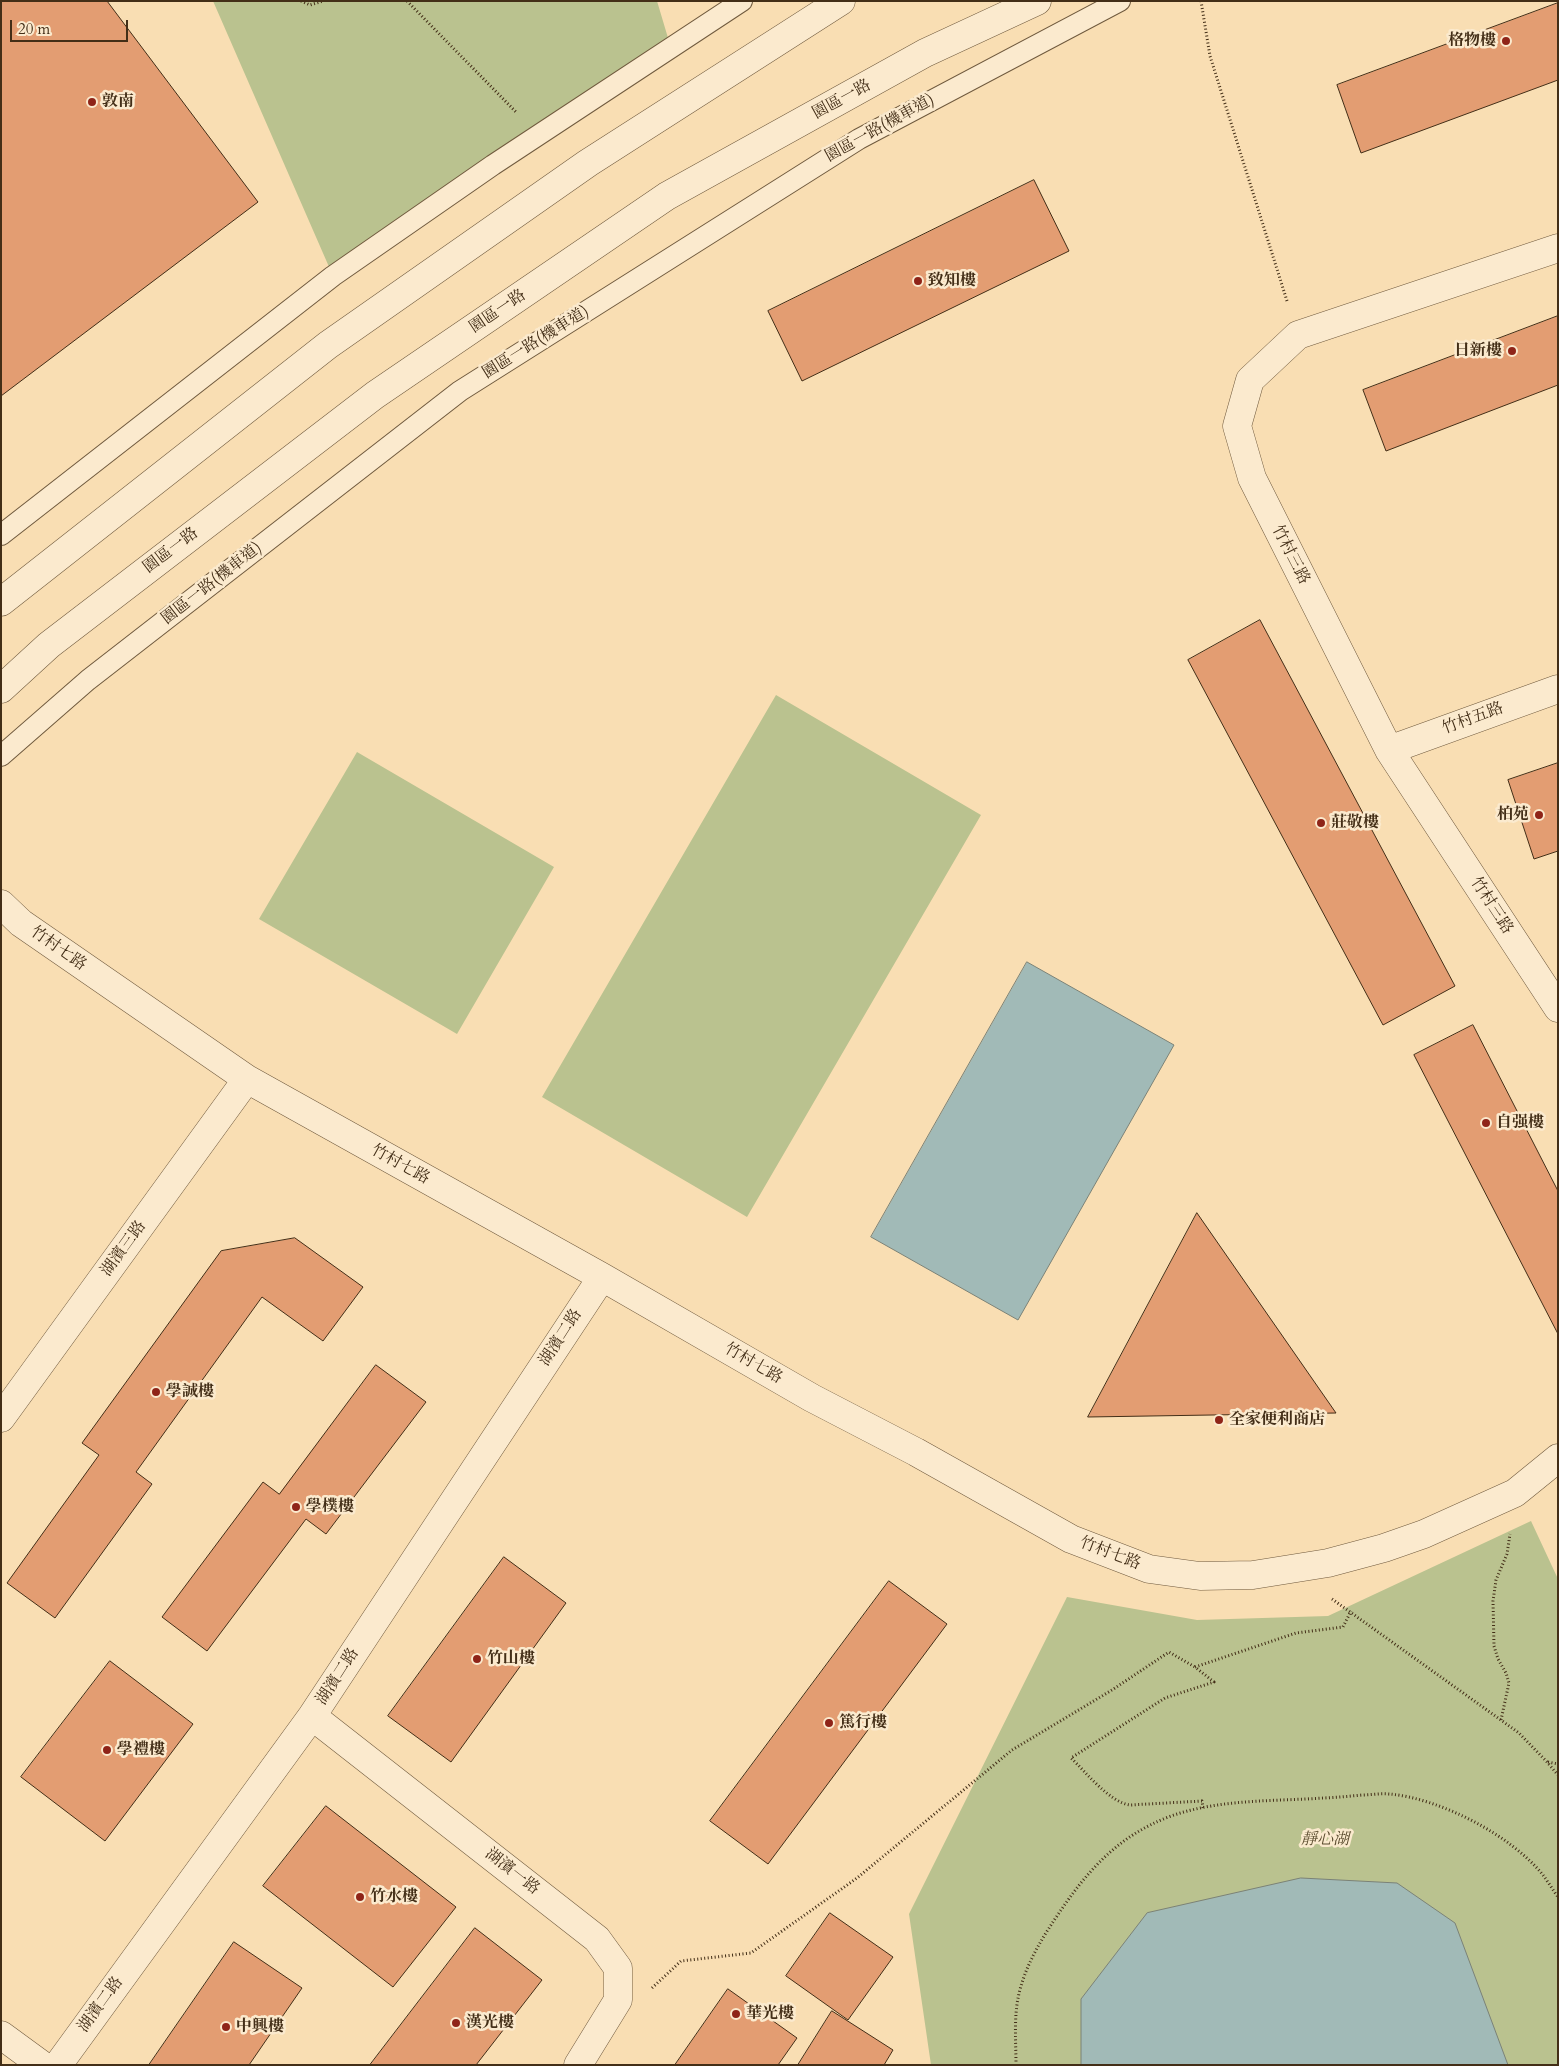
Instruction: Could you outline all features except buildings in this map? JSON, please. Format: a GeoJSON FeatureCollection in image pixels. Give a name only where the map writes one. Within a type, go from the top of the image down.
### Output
{"type":"FeatureCollection","features":[{"type":"Feature","properties":{"kind":"street"},"geometry":{"type":"LineString","coordinates":[[1,602],[328,345],[588,163],[841,1]]}},
{"type":"Feature","properties":{"kind":"street","name":"園區一路"},"geometry":{"type":"LineString","coordinates":[[1,689],[49,645],[375,395],[667,196],[925,54],[1037,1]]}},
{"type":"Feature","properties":{"kind":"street","name":"竹村三路"},"geometry":{"type":"LineString","coordinates":[[1558,248],[1298,335],[1250,380],[1238,426],[1252,478],[1389,750],[1558,1008]]}},
{"type":"Feature","properties":{"kind":"street","name":"竹村五路"},"geometry":{"type":"LineString","coordinates":[[1389,750],[1558,689]]}},
{"type":"Feature","properties":{"kind":"street","name":"竹村七路"},"geometry":{"type":"LineString","coordinates":[[1,904],[20,923],[246,1079],[602,1277],[812,1398],[916,1452],[1071,1539],[1149,1569],[1200,1576],[1253,1575],[1328,1563],[1384,1548],[1424,1534],[1515,1494],[1558,1458]]}},
{"type":"Feature","properties":{"kind":"street","name":"湖濱三路"},"geometry":{"type":"LineString","coordinates":[[1,1418],[246,1079]]}},
{"type":"Feature","properties":{"kind":"street","name":"湖濱二路"},"geometry":{"type":"LineString","coordinates":[[58,2065],[312,1716],[602,1277]]}},
{"type":"Feature","properties":{"kind":"street","name":"湖濱一路"},"geometry":{"type":"LineString","coordinates":[[312,1716],[597,1939],[618,1968],[618,2000],[578,2065]]}},
{"type":"Feature","properties":{"kind":"street"},"geometry":{"type":"LineString","coordinates":[[1,2035],[42,2065]]}},
{"type":"Feature","properties":{"kind":"lane"},"geometry":{"type":"LineString","coordinates":[[1,535],[333,276],[493,165],[742,1]]}},
{"type":"Feature","properties":{"kind":"lane","name":"園區一路(機車道)"},"geometry":{"type":"LineString","coordinates":[[1,756],[88,680],[460,391],[859,139],[1120,1]]}},
{"type":"Feature","properties":{"kind":"path"},"geometry":{"type":"LineString","coordinates":[[301,1],[310,5],[323,1]]}},
{"type":"Feature","properties":{"kind":"path"},"geometry":{"type":"LineString","coordinates":[[407,1],[517,114]]}},
{"type":"Feature","properties":{"kind":"path"},"geometry":{"type":"LineString","coordinates":[[1201,1],[1210,56],[1298,335]]}},
{"type":"Feature","properties":{"kind":"path"},"geometry":{"type":"LineString","coordinates":[[1501,1720],[1509,1683],[1494,1646],[1493,1601],[1496,1580],[1507,1554],[1515,1494]]}},
{"type":"Feature","properties":{"kind":"path"},"geometry":{"type":"LineString","coordinates":[[1288,1569],[1351,1611],[1519,1733],[1558,1775]]}},
{"type":"Feature","properties":{"kind":"path"},"geometry":{"type":"LineString","coordinates":[[1195,1667],[1296,1633],[1343,1627],[1351,1611]]}},
{"type":"Feature","properties":{"kind":"path"},"geometry":{"type":"LineString","coordinates":[[646,1994],[681,1960],[752,1953],[857,1878],[1012,1750],[1112,1690],[1169,1652],[1195,1667],[1214,1682],[1165,1698],[1070,1758],[1121,1804],[1202,1801],[1203,1808]]}},
{"type":"Feature","properties":{"kind":"path"},"geometry":{"type":"LineString","coordinates":[[1547,1762],[1558,1764]]}},
{"type":"Feature","properties":{"kind":"path"},"geometry":{"type":"LineString","coordinates":[[1016,2065],[1015,2014],[1020,1986],[1030,1960],[1044,1936],[1097,1862],[1144,1827],[1172,1816],[1203,1808],[1238,1803],[1388,1794],[1422,1801],[1456,1812],[1488,1830],[1517,1850],[1542,1874],[1558,1897]]}},
{"type":"Feature","properties":{"kind":"green space"},"geometry":{"type":"Polygon","coordinates":[[[213,1],[657,1],[671,48],[333,276],[213,1]]]}},
{"type":"Feature","properties":{"kind":"green space"},"geometry":{"type":"Polygon","coordinates":[[[776,695],[981,815],[747,1217],[542,1097],[776,695]]]}},
{"type":"Feature","properties":{"kind":"green space"},"geometry":{"type":"Polygon","coordinates":[[[357,752],[554,867],[457,1034],[259,919],[357,752]]]}},
{"type":"Feature","properties":{"kind":"green space","name":"靜心湖"},"geometry":{"type":"Polygon","coordinates":[[[1531,1521],[1558,1579],[1558,2065],[931,2065],[909,1914],[1067,1597],[1197,1620],[1328,1616],[1531,1521]]]}},
{"type":"Feature","properties":{"kind":"water"},"geometry":{"type":"Polygon","coordinates":[[[1027,962],[1174,1045],[1018,1320],[871,1237],[1027,962]]]}},
{"type":"Feature","properties":{"kind":"water","name":"靜心湖"},"geometry":{"type":"Polygon","coordinates":[[[1301,1878],[1397,1883],[1455,1923],[1508,2065],[1081,2065],[1081,1999],[1147,1913],[1301,1878]]]}},
{"type":"Feature","properties":{"kind":"place","name":"格物樓"},"geometry":{"type":"Point","coordinates":[1506,41]}},
{"type":"Feature","properties":{"kind":"place","name":"敦南"},"geometry":{"type":"Point","coordinates":[92,102]}},
{"type":"Feature","properties":{"kind":"place","name":"致知樓"},"geometry":{"type":"Point","coordinates":[918,281]}},
{"type":"Feature","properties":{"kind":"place","name":"日新樓"},"geometry":{"type":"Point","coordinates":[1512,351]}},
{"type":"Feature","properties":{"kind":"place","name":"柏苑"},"geometry":{"type":"Point","coordinates":[1539,815]}},
{"type":"Feature","properties":{"kind":"place","name":"莊敬樓"},"geometry":{"type":"Point","coordinates":[1321,823]}},
{"type":"Feature","properties":{"kind":"place","name":"自强樓"},"geometry":{"type":"Point","coordinates":[1486,1123]}},
{"type":"Feature","properties":{"kind":"place","name":"學誠樓"},"geometry":{"type":"Point","coordinates":[156,1392]}},
{"type":"Feature","properties":{"kind":"place","name":"全家便利商店"},"geometry":{"type":"Point","coordinates":[1219,1420]}},
{"type":"Feature","properties":{"kind":"place","name":"學樸樓"},"geometry":{"type":"Point","coordinates":[296,1507]}},
{"type":"Feature","properties":{"kind":"place","name":"竹山樓"},"geometry":{"type":"Point","coordinates":[477,1659]}},
{"type":"Feature","properties":{"kind":"place","name":"篤行樓"},"geometry":{"type":"Point","coordinates":[829,1723]}},
{"type":"Feature","properties":{"kind":"place","name":"學禮樓"},"geometry":{"type":"Point","coordinates":[107,1750]}},
{"type":"Feature","properties":{"kind":"place","name":"竹水樓"},"geometry":{"type":"Point","coordinates":[360,1897]}},
{"type":"Feature","properties":{"kind":"place","name":"華光樓"},"geometry":{"type":"Point","coordinates":[736,2014]}},
{"type":"Feature","properties":{"kind":"place","name":"漢光樓"},"geometry":{"type":"Point","coordinates":[456,2023]}},
{"type":"Feature","properties":{"kind":"place","name":"中興樓"},"geometry":{"type":"Point","coordinates":[226,2027]}}]}
